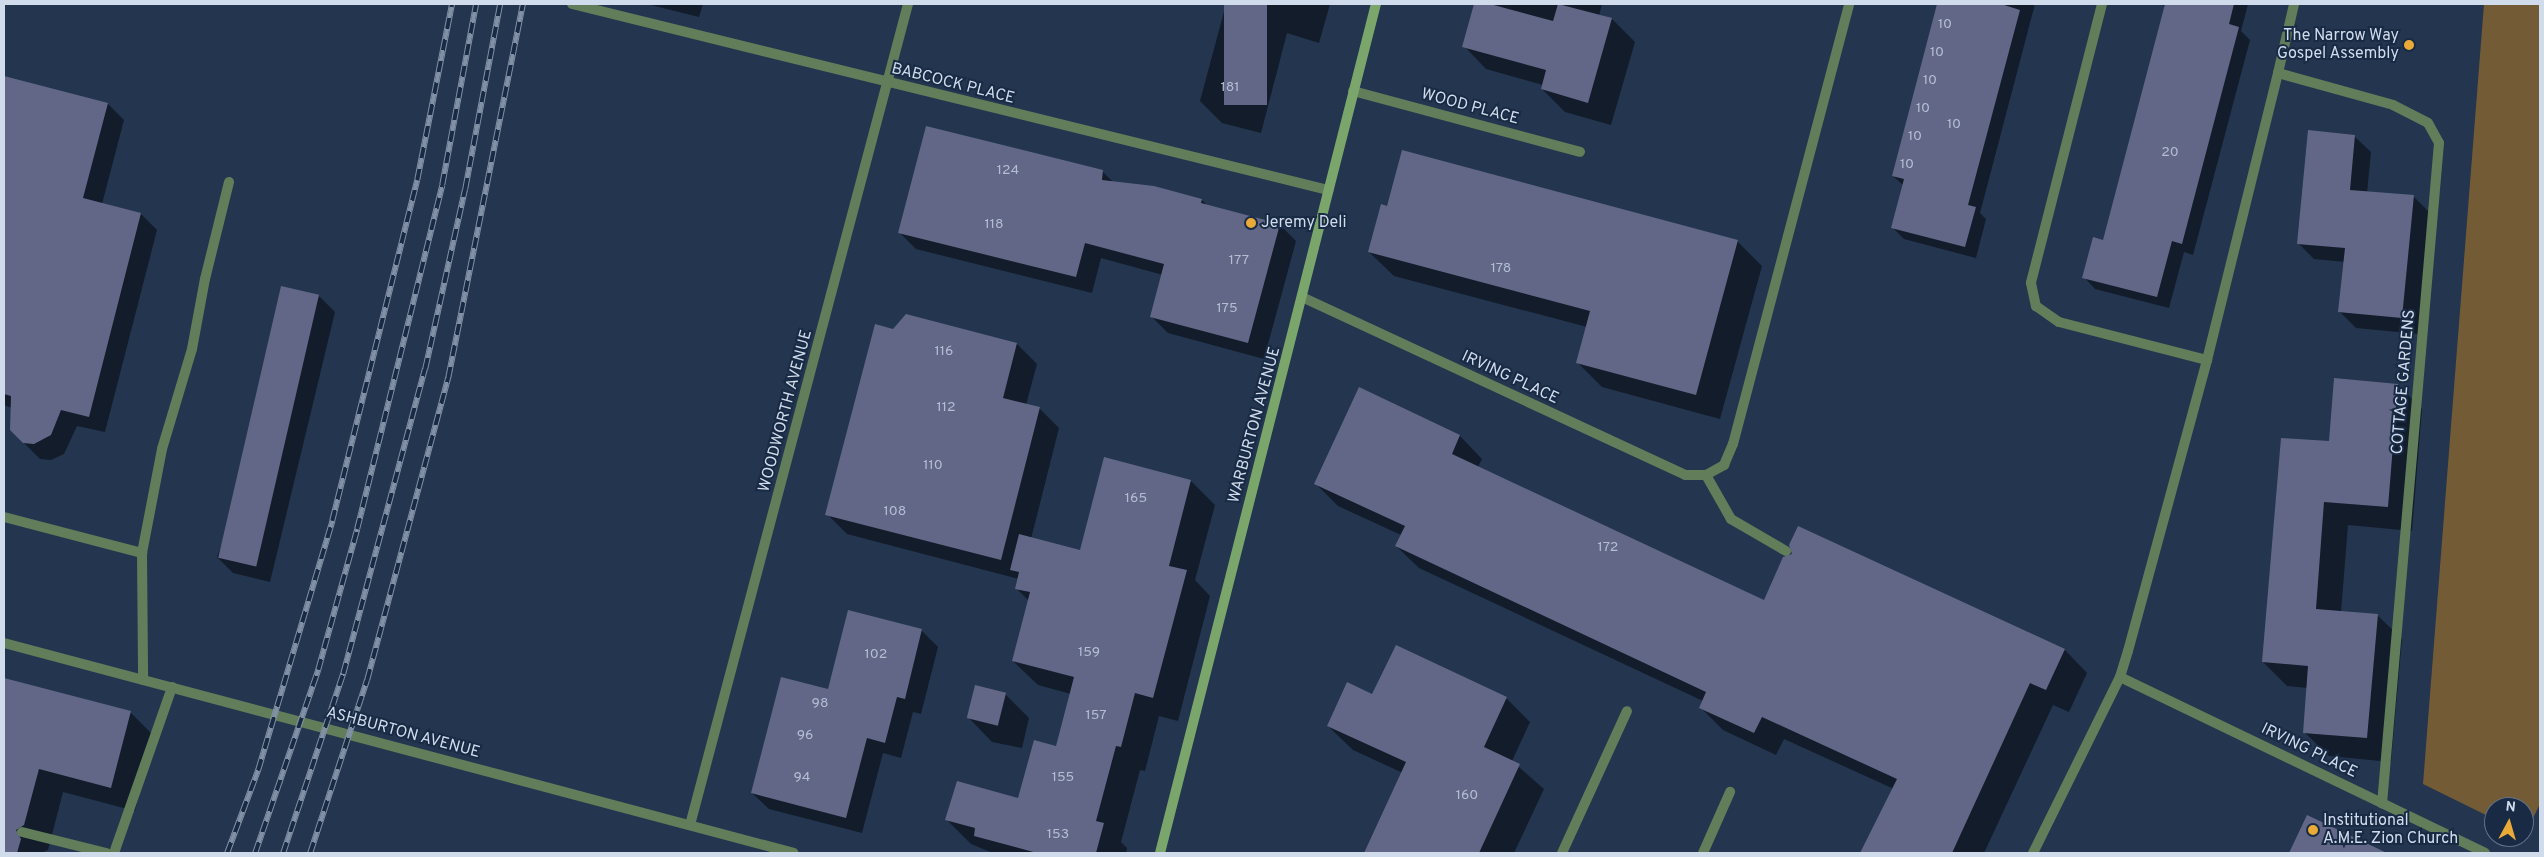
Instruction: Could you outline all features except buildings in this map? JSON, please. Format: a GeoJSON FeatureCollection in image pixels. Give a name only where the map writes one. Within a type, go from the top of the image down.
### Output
{"type":"FeatureCollection","features":[{"type":"Feature","properties":{"kind":"street","name":"BABCOCK PLACE"},"geometry":{"type":"LineString","coordinates":[[572,4],[889,84],[1328,190]]}},
{"type":"Feature","properties":{"kind":"street","name":"WOODWORTH AVENUE"},"geometry":{"type":"LineString","coordinates":[[690,825],[889,84],[908,4]]}},
{"type":"Feature","properties":{"kind":"street","name":"WARBURTON AVENUE"},"geometry":{"type":"LineString","coordinates":[[1160,853],[1304,298],[1328,190],[1376,4]]}},
{"type":"Feature","properties":{"kind":"street"},"geometry":{"type":"LineString","coordinates":[[1786,551],[1731,520],[1706,475],[1724,465],[1733,444],[1849,4]]}},
{"type":"Feature","properties":{"kind":"street"},"geometry":{"type":"LineString","coordinates":[[2102,4],[2031,283],[2036,306],[2059,322],[2207,360]]}},
{"type":"Feature","properties":{"kind":"street"},"geometry":{"type":"LineString","coordinates":[[2032,853],[2120,677],[2207,360],[2294,4]]}},
{"type":"Feature","properties":{"kind":"street","name":"COTTAGE GARDENS"},"geometry":{"type":"LineString","coordinates":[[2278,73],[2392,105],[2428,123],[2439,143],[2382,804]]}},
{"type":"Feature","properties":{"kind":"street","name":"WOOD PLACE"},"geometry":{"type":"LineString","coordinates":[[1353,91],[1580,152]]}},
{"type":"Feature","properties":{"kind":"street"},"geometry":{"type":"LineString","coordinates":[[143,680],[142,553],[162,449],[192,349],[205,279],[229,182]]}},
{"type":"Feature","properties":{"kind":"street","name":"IRVING PLACE"},"geometry":{"type":"LineString","coordinates":[[1304,298],[1685,476],[1706,475]]}},
{"type":"Feature","properties":{"kind":"street"},"geometry":{"type":"LineString","coordinates":[[4,517],[142,553]]}},
{"type":"Feature","properties":{"kind":"street","name":"ASHBURTON AVENUE"},"geometry":{"type":"LineString","coordinates":[[4,643],[794,853]]}},
{"type":"Feature","properties":{"kind":"street","name":"IRVING PLACE"},"geometry":{"type":"LineString","coordinates":[[2120,677],[2485,853]]}},
{"type":"Feature","properties":{"kind":"street"},"geometry":{"type":"LineString","coordinates":[[114,853],[172,687]]}},
{"type":"Feature","properties":{"kind":"street"},"geometry":{"type":"LineString","coordinates":[[1562,853],[1626,712]]}},
{"type":"Feature","properties":{"kind":"street"},"geometry":{"type":"LineString","coordinates":[[1703,853],[1730,792]]}},
{"type":"Feature","properties":{"kind":"street"},"geometry":{"type":"LineString","coordinates":[[22,832],[106,853]]}},
{"type":"Feature","properties":{"kind":"shaded area"},"geometry":{"type":"Polygon","coordinates":[[[2484,4],[2540,4],[2539,806],[2534,816],[2534,797],[2484,797],[2484,814],[2423,784],[2484,4]]]}},
{"type":"Feature","properties":{"kind":"railway"},"geometry":{"type":"LineString","coordinates":[[227,853],[258,770],[332,521],[417,180],[452,4]]}},
{"type":"Feature","properties":{"kind":"railway"},"geometry":{"type":"LineString","coordinates":[[255,853],[318,670],[357,529],[442,185],[476,4]]}},
{"type":"Feature","properties":{"kind":"railway"},"geometry":{"type":"LineString","coordinates":[[283,853],[343,674],[425,369],[465,189],[500,4]]}},
{"type":"Feature","properties":{"kind":"railway"},"geometry":{"type":"LineString","coordinates":[[310,853],[367,680],[448,378],[523,4]]}},
{"type":"Feature","properties":{"kind":"place","name":"The Narrow Way Gospel Assembly"},"geometry":{"type":"Point","coordinates":[2409,45]}},
{"type":"Feature","properties":{"kind":"place","name":"Jeremy Deli"},"geometry":{"type":"Point","coordinates":[1251,223]}},
{"type":"Feature","properties":{"kind":"place","name":"Institutional A.M.E. Zion Church"},"geometry":{"type":"Point","coordinates":[2313,830]}}]}
